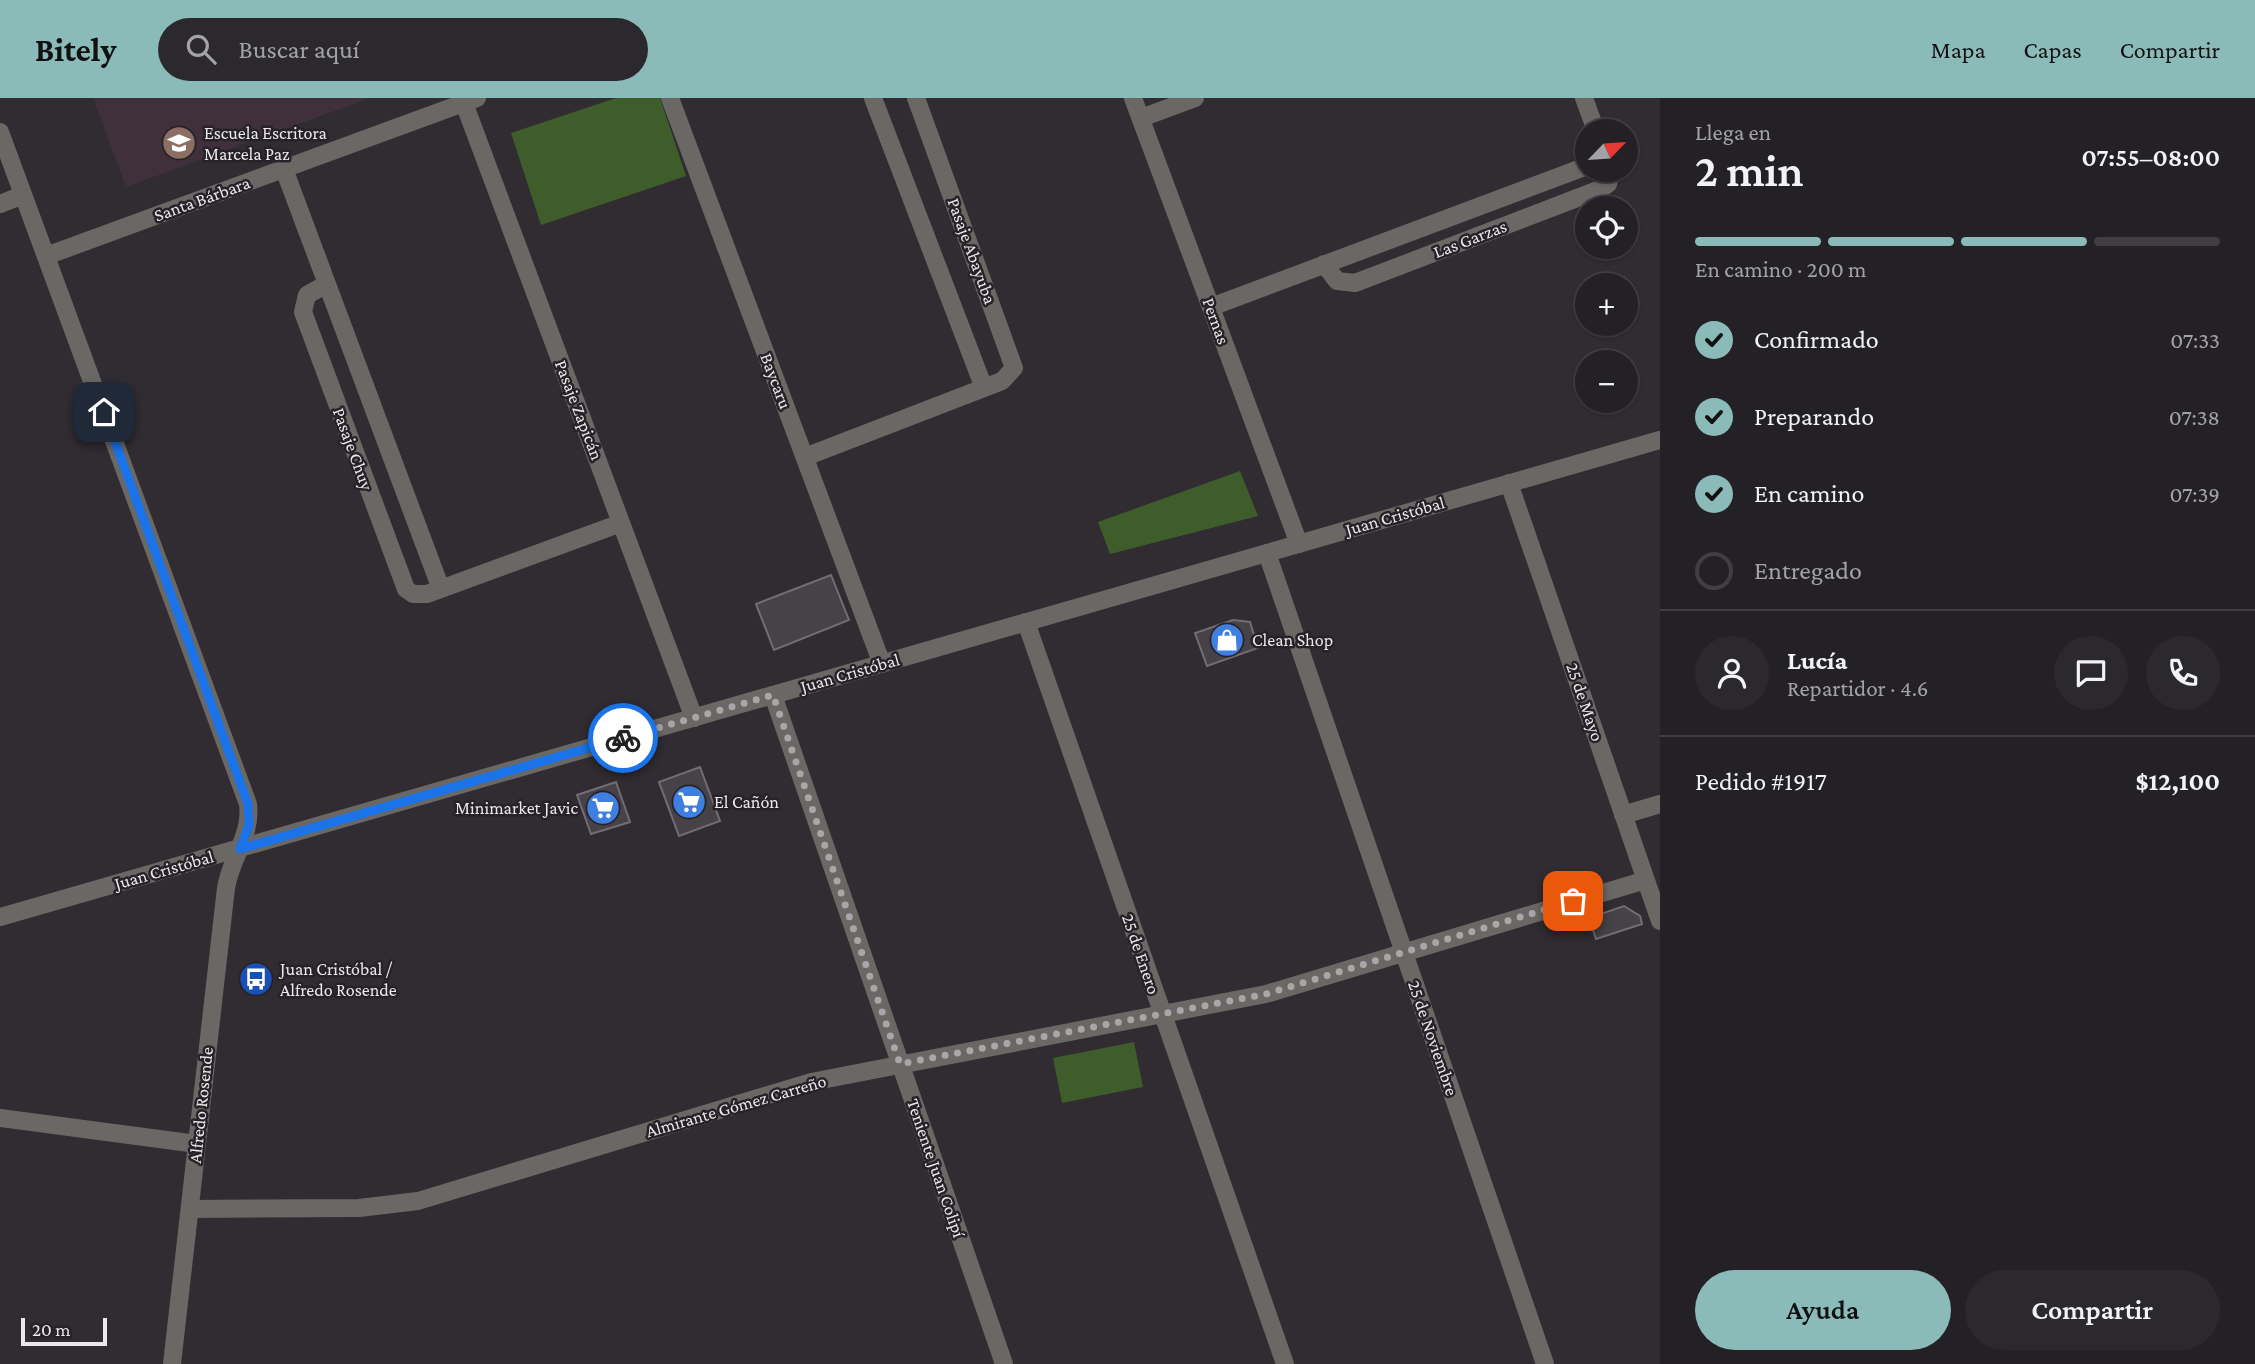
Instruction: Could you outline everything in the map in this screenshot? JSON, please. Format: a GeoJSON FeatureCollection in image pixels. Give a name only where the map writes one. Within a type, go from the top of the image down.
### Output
{"type":"FeatureCollection","features":[{"type":"Feature","properties":{"kind":"street","name":"Baycaru"},"geometry":{"type":"LineString","coordinates":[[670,98],[882,664]]}},
{"type":"Feature","properties":{"kind":"street"},"geometry":{"type":"LineString","coordinates":[[873,98],[984,388]]}},
{"type":"Feature","properties":{"kind":"street","name":"Pasaje Abayuba"},"geometry":{"type":"LineString","coordinates":[[805,457],[1008,378],[1013,361],[916,98]]}},
{"type":"Feature","properties":{"kind":"street","name":"Pernas"},"geometry":{"type":"LineString","coordinates":[[1133,98],[1298,544]]}},
{"type":"Feature","properties":{"kind":"street"},"geometry":{"type":"LineString","coordinates":[[1140,118],[1195,98]]}},
{"type":"Feature","properties":{"kind":"street"},"geometry":{"type":"LineString","coordinates":[[1584,98],[1592,119]]}},
{"type":"Feature","properties":{"kind":"street","name":"Santa Bárbara"},"geometry":{"type":"LineString","coordinates":[[46,256],[470,100]]}},
{"type":"Feature","properties":{"kind":"street","name":"Pasaje Zapicán"},"geometry":{"type":"LineString","coordinates":[[470,100],[621,523],[694,718]]}},
{"type":"Feature","properties":{"kind":"street","name":"Alfredo Rosende"},"geometry":{"type":"LineString","coordinates":[[0,132],[248,804],[249,825],[226,888],[172,1364]]}},
{"type":"Feature","properties":{"kind":"street","name":"Pasaje Chuy"},"geometry":{"type":"LineString","coordinates":[[284,169],[441,589]]}},
{"type":"Feature","properties":{"kind":"street","name":"Las Garzas"},"geometry":{"type":"LineString","coordinates":[[1211,307],[1575,170]]}},
{"type":"Feature","properties":{"kind":"street","name":"Las Garzas"},"geometry":{"type":"LineString","coordinates":[[1324,264],[1337,281],[1355,283],[1598,190],[1608,182]]}},
{"type":"Feature","properties":{"kind":"street"},"geometry":{"type":"LineString","coordinates":[[0,204],[23,195]]}},
{"type":"Feature","properties":{"kind":"street","name":"Pasaje Chuy"},"geometry":{"type":"LineString","coordinates":[[327,284],[307,295],[303,312],[402,582],[413,594],[420,595],[441,589],[621,523]]}},
{"type":"Feature","properties":{"kind":"street","name":"Juan Cristóbal"},"geometry":{"type":"LineString","coordinates":[[0,917],[1660,440]]}},
{"type":"Feature","properties":{"kind":"street","name":"25 de Mayo"},"geometry":{"type":"LineString","coordinates":[[1509,483],[1660,921]]}},
{"type":"Feature","properties":{"kind":"street","name":"25 de Noviembre"},"geometry":{"type":"LineString","coordinates":[[1267,553],[1545,1364]]}},
{"type":"Feature","properties":{"kind":"street","name":"25 de Enero"},"geometry":{"type":"LineString","coordinates":[[1026,622],[1285,1364]]}},
{"type":"Feature","properties":{"kind":"street","name":"Teniente Juan Colipí"},"geometry":{"type":"LineString","coordinates":[[773,695],[1004,1364]]}},
{"type":"Feature","properties":{"kind":"street"},"geometry":{"type":"LineString","coordinates":[[1623,815],[1660,804]]}},
{"type":"Feature","properties":{"kind":"street","name":"Almirante Gómez Carreño"},"geometry":{"type":"LineString","coordinates":[[190,1209],[348,1208],[418,1201],[776,1091],[900,1064],[1266,994],[1646,880]]}},
{"type":"Feature","properties":{"kind":"street"},"geometry":{"type":"LineString","coordinates":[[0,1118],[197,1144]]}},
{"type":"Feature","properties":{"kind":"shaded area","name":"Escuela Escritora Marcela Paz"},"geometry":{"type":"Polygon","coordinates":[[[93,98],[370,98],[126,187],[93,98]]]}},
{"type":"Feature","properties":{"kind":"green space"},"geometry":{"type":"Polygon","coordinates":[[[616,98],[660,98],[686,176],[541,225],[511,133],[616,98]]]}},
{"type":"Feature","properties":{"kind":"green space"},"geometry":{"type":"Polygon","coordinates":[[[1240,471],[1258,516],[1110,554],[1098,522],[1240,471]]]}},
{"type":"Feature","properties":{"kind":"green space"},"geometry":{"type":"Polygon","coordinates":[[[1134,1042],[1143,1087],[1062,1103],[1053,1058],[1134,1042]]]}},
{"type":"Feature","properties":{"kind":"building"},"geometry":{"type":"Polygon","coordinates":[[[831,575],[849,620],[774,650],[756,604],[831,575]]]}},
{"type":"Feature","properties":{"kind":"building","name":"Clean Shop"},"geometry":{"type":"Polygon","coordinates":[[[1233,620],[1250,622],[1258,648],[1207,666],[1195,633],[1233,620]]]}},
{"type":"Feature","properties":{"kind":"building","name":"El Cañón"},"geometry":{"type":"Polygon","coordinates":[[[700,767],[720,821],[679,836],[659,782],[700,767]]]}},
{"type":"Feature","properties":{"kind":"building","name":"Minimarket Javic"},"geometry":{"type":"Polygon","coordinates":[[[616,782],[630,822],[591,834],[577,795],[616,782]]]}},
{"type":"Feature","properties":{"kind":"building"},"geometry":{"type":"Polygon","coordinates":[[[1624,906],[1640,916],[1642,924],[1596,939],[1589,918],[1624,906]]]}},
{"type":"Feature","properties":{"kind":"way so far"},"geometry":{"type":"LineString","coordinates":[[623,738],[773,695],[900,1064],[1266,994],[1573,901]]}},
{"type":"Feature","properties":{"kind":"place","name":"Escuela Escritora Marcela Paz"},"geometry":{"type":"Point","coordinates":[179,143]}},
{"type":"Feature","properties":{"kind":"place","name":"Clean Shop"},"geometry":{"type":"Point","coordinates":[1227,640]}},
{"type":"Feature","properties":{"kind":"place","name":"El Cañón"},"geometry":{"type":"Point","coordinates":[689,802]}},
{"type":"Feature","properties":{"kind":"place","name":"Minimarket Javic"},"geometry":{"type":"Point","coordinates":[603,808]}},
{"type":"Feature","properties":{"kind":"place","name":"Juan Cristóbal / Alfredo Rosende"},"geometry":{"type":"Point","coordinates":[256,979]}},
{"type":"Feature","properties":{"kind":"route"},"geometry":{"type":"LineString","coordinates":[[104,412],[248,804],[249,825],[240,849],[623,738]]}}]}
